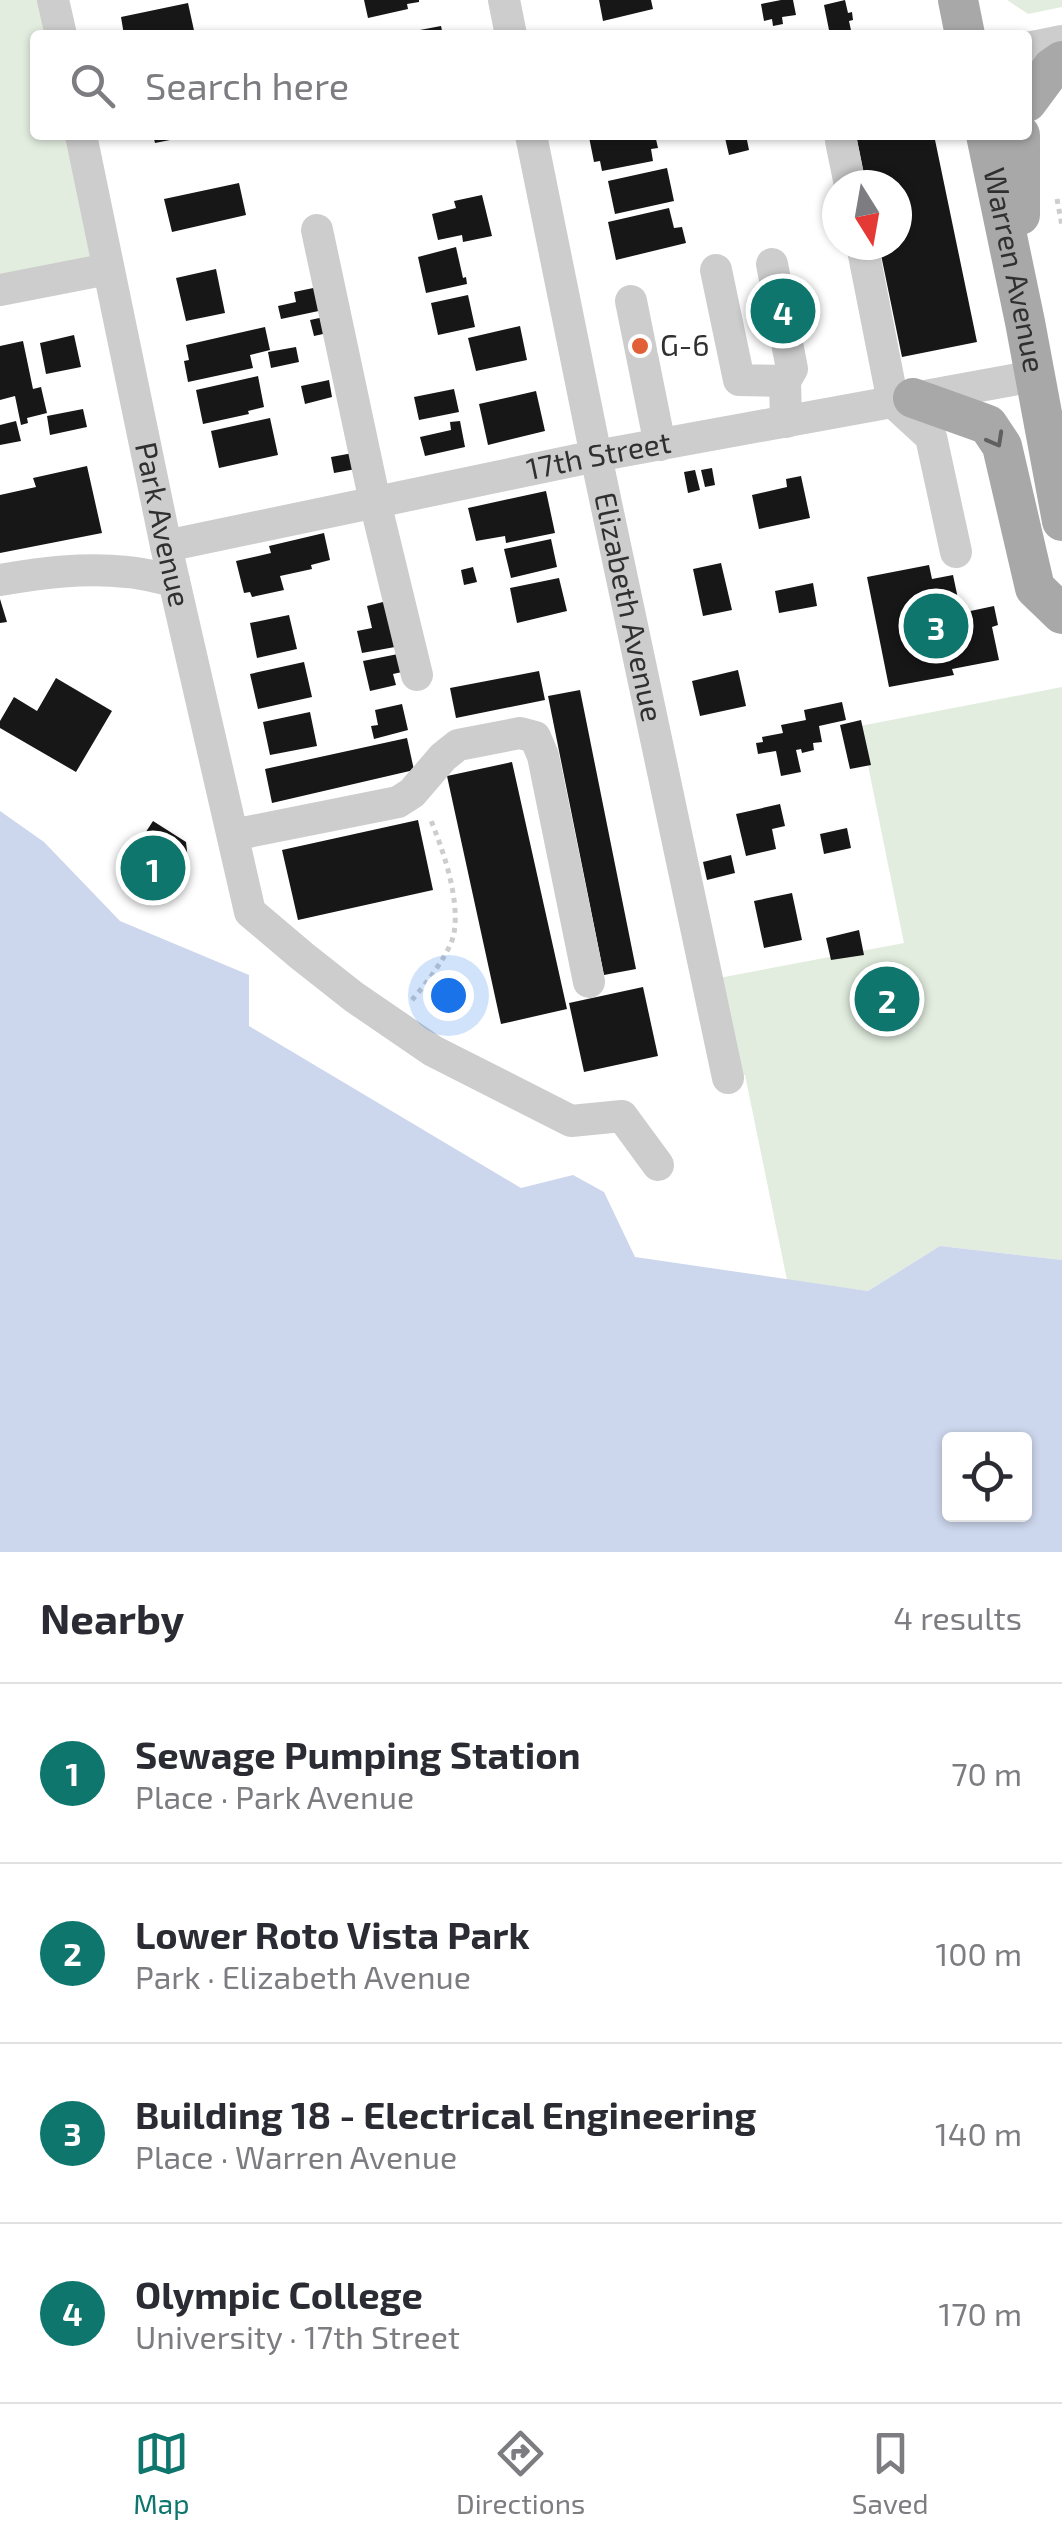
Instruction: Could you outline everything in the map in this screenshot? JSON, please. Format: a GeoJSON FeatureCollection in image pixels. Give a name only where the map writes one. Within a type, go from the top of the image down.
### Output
{"type":"FeatureCollection","features":[{"type":"Feature","properties":{"kind":"main road"},"geometry":{"type":"LineString","coordinates":[[958,0],[964,30]]}},
{"type":"Feature","properties":{"kind":"main road"},"geometry":{"type":"LineString","coordinates":[[1032,95],[1062,61]]}},
{"type":"Feature","properties":{"kind":"main road","name":"Warren Avenue"},"geometry":{"type":"LineString","coordinates":[[987,140],[1061,515]]}},
{"type":"Feature","properties":{"kind":"main road"},"geometry":{"type":"LineString","coordinates":[[1010,251],[1019,240],[1020,140]]}},
{"type":"Feature","properties":{"kind":"main road"},"geometry":{"type":"LineString","coordinates":[[903,400],[988,425],[1002,446],[1034,588],[1062,614]]}},
{"type":"Feature","properties":{"kind":"street"},"geometry":{"type":"LineString","coordinates":[[53,0],[59,30]]}},
{"type":"Feature","properties":{"kind":"street"},"geometry":{"type":"LineString","coordinates":[[504,0],[510,30]]}},
{"type":"Feature","properties":{"kind":"street"},"geometry":{"type":"LineString","coordinates":[[1032,47],[1062,42]]}},
{"type":"Feature","properties":{"kind":"street","name":"Park Avenue"},"geometry":{"type":"LineString","coordinates":[[82,140],[166,546],[250,912],[392,1022]]}},
{"type":"Feature","properties":{"kind":"street","name":"Elizabeth Avenue"},"geometry":{"type":"LineString","coordinates":[[532,140],[728,1078]]}},
{"type":"Feature","properties":{"kind":"street"},"geometry":{"type":"LineString","coordinates":[[841,141],[847,170]]}},
{"type":"Feature","properties":{"kind":"street"},"geometry":{"type":"LineString","coordinates":[[316,230],[417,675]]}},
{"type":"Feature","properties":{"kind":"street"},"geometry":{"type":"LineString","coordinates":[[866,260],[903,400],[931,437],[956,552]]}},
{"type":"Feature","properties":{"kind":"street"},"geometry":{"type":"LineString","coordinates":[[772,264],[792,370],[785,381],[786,422]]}},
{"type":"Feature","properties":{"kind":"street"},"geometry":{"type":"LineString","coordinates":[[0,290],[108,269]]}},
{"type":"Feature","properties":{"kind":"street"},"geometry":{"type":"LineString","coordinates":[[716,270],[739,380],[785,381]]}},
{"type":"Feature","properties":{"kind":"street"},"geometry":{"type":"LineString","coordinates":[[631,301],[660,444]]}},
{"type":"Feature","properties":{"kind":"street","name":"17th Street"},"geometry":{"type":"LineString","coordinates":[[166,546],[596,456],[1034,376]]}},
{"type":"Feature","properties":{"kind":"street"},"geometry":{"type":"LineString","coordinates":[[0,580],[98,570],[174,581]]}},
{"type":"Feature","properties":{"kind":"street"},"geometry":{"type":"LineString","coordinates":[[233,835],[398,802],[458,745],[520,733],[535,738],[543,756],[588,982]]}},
{"type":"Feature","properties":{"kind":"street"},"geometry":{"type":"LineString","coordinates":[[392,1022],[433,1051],[570,1120],[622,1116],[658,1166]]}},
{"type":"Feature","properties":{"kind":"path"},"geometry":{"type":"LineString","coordinates":[[392,1022],[424,986],[454,936],[454,895],[417,787]]}},
{"type":"Feature","properties":{"kind":"green space"},"geometry":{"type":"Polygon","coordinates":[[[0,0],[53,0],[60,30],[30,30],[30,140],[82,140],[108,269],[0,290],[0,0]]]}},
{"type":"Feature","properties":{"kind":"green space"},"geometry":{"type":"Polygon","coordinates":[[[1007,0],[1062,0],[1062,7],[1028,14],[1007,0]]]}},
{"type":"Feature","properties":{"kind":"green space"},"geometry":{"type":"Polygon","coordinates":[[[1062,687],[1062,1260],[940,1246],[868,1291],[787,1280],[745,1075],[728,1078],[708,980],[904,943],[860,726],[1062,687]]]}},
{"type":"Feature","properties":{"kind":"water"},"geometry":{"type":"Polygon","coordinates":[[[0,811],[44,842],[120,921],[249,975],[249,1026],[521,1188],[573,1175],[604,1192],[635,1257],[868,1291],[940,1246],[1062,1260],[1062,1552],[0,1552],[0,811]]]}},
{"type":"Feature","properties":{"kind":"building"},"geometry":{"type":"Polygon","coordinates":[[[364,0],[419,2],[407,4],[408,9],[368,18],[364,0]]]}},
{"type":"Feature","properties":{"kind":"building"},"geometry":{"type":"Polygon","coordinates":[[[599,0],[651,0],[653,9],[603,21],[599,0]]]}},
{"type":"Feature","properties":{"kind":"building"},"geometry":{"type":"Polygon","coordinates":[[[793,0],[796,15],[782,17],[783,24],[773,26],[772,19],[764,21],[761,4],[793,0]]]}},
{"type":"Feature","properties":{"kind":"building"},"geometry":{"type":"Polygon","coordinates":[[[845,0],[848,13],[852,12],[851,30],[829,30],[824,5],[845,0]]]}},
{"type":"Feature","properties":{"kind":"building"},"geometry":{"type":"Polygon","coordinates":[[[188,3],[194,30],[123,30],[121,17],[188,3]]]}},
{"type":"Feature","properties":{"kind":"building"},"geometry":{"type":"Polygon","coordinates":[[[590,140],[656,140],[658,148],[651,149],[653,161],[602,171],[600,161],[594,162],[590,140]]]}},
{"type":"Feature","properties":{"kind":"building"},"geometry":{"type":"Polygon","coordinates":[[[725,140],[747,140],[749,150],[729,155],[725,140]]]}},
{"type":"Feature","properties":{"kind":"building"},"geometry":{"type":"Polygon","coordinates":[[[857,140],[935,140],[977,342],[902,357],[882,260],[912,260],[912,170],[863,170],[857,140]]]}},
{"type":"Feature","properties":{"kind":"building"},"geometry":{"type":"Polygon","coordinates":[[[667,168],[674,201],[615,214],[608,181],[667,168]]]}},
{"type":"Feature","properties":{"kind":"building"},"geometry":{"type":"Polygon","coordinates":[[[239,183],[246,215],[172,232],[164,199],[239,183]]]}},
{"type":"Feature","properties":{"kind":"building"},"geometry":{"type":"Polygon","coordinates":[[[482,195],[492,236],[463,242],[462,235],[438,240],[432,214],[456,208],[454,201],[482,195]]]}},
{"type":"Feature","properties":{"kind":"building"},"geometry":{"type":"Polygon","coordinates":[[[669,208],[674,228],[682,227],[686,243],[616,260],[608,222],[669,208]]]}},
{"type":"Feature","properties":{"kind":"building"},"geometry":{"type":"Polygon","coordinates":[[[456,247],[467,284],[426,293],[418,257],[456,247]]]}},
{"type":"Feature","properties":{"kind":"building"},"geometry":{"type":"Polygon","coordinates":[[[216,269],[225,313],[186,321],[176,278],[216,269]]]}},
{"type":"Feature","properties":{"kind":"building"},"geometry":{"type":"Polygon","coordinates":[[[323,286],[328,309],[281,319],[278,306],[296,302],[294,292],[323,286]]]}},
{"type":"Feature","properties":{"kind":"building"},"geometry":{"type":"Polygon","coordinates":[[[468,295],[475,327],[438,335],[431,303],[468,295]]]}},
{"type":"Feature","properties":{"kind":"building"},"geometry":{"type":"Polygon","coordinates":[[[329,316],[332,332],[314,336],[310,320],[329,316]]]}},
{"type":"Feature","properties":{"kind":"building"},"geometry":{"type":"Polygon","coordinates":[[[520,326],[527,360],[476,371],[468,338],[520,326]]]}},
{"type":"Feature","properties":{"kind":"building"},"geometry":{"type":"Polygon","coordinates":[[[265,327],[270,350],[250,355],[253,368],[188,382],[186,345],[265,327]]]}},
{"type":"Feature","properties":{"kind":"building"},"geometry":{"type":"Polygon","coordinates":[[[74,335],[81,367],[46,374],[40,343],[74,335]]]}},
{"type":"Feature","properties":{"kind":"building"},"geometry":{"type":"Polygon","coordinates":[[[23,341],[33,389],[41,387],[47,413],[27,418],[28,423],[21,425],[15,396],[0,400],[0,346],[23,341]]]}},
{"type":"Feature","properties":{"kind":"building"},"geometry":{"type":"Polygon","coordinates":[[[296,347],[299,362],[271,368],[268,352],[296,347]]]}},
{"type":"Feature","properties":{"kind":"building"},"geometry":{"type":"Polygon","coordinates":[[[258,376],[264,407],[203,424],[196,390],[258,376]]]}},
{"type":"Feature","properties":{"kind":"building"},"geometry":{"type":"Polygon","coordinates":[[[329,380],[332,397],[305,404],[301,386],[329,380]]]}},
{"type":"Feature","properties":{"kind":"building"},"geometry":{"type":"Polygon","coordinates":[[[454,389],[459,412],[419,420],[414,397],[454,389]]]}},
{"type":"Feature","properties":{"kind":"building"},"geometry":{"type":"Polygon","coordinates":[[[536,391],[545,431],[488,445],[479,404],[536,391]]]}},
{"type":"Feature","properties":{"kind":"building"},"geometry":{"type":"Polygon","coordinates":[[[83,409],[87,427],[50,435],[47,416],[83,409]]]}},
{"type":"Feature","properties":{"kind":"building"},"geometry":{"type":"Polygon","coordinates":[[[270,418],[278,455],[219,468],[211,431],[270,418]]]}},
{"type":"Feature","properties":{"kind":"building"},"geometry":{"type":"Polygon","coordinates":[[[16,421],[21,441],[0,445],[0,425],[16,421]]]}},
{"type":"Feature","properties":{"kind":"building"},"geometry":{"type":"Polygon","coordinates":[[[460,421],[465,447],[425,456],[420,437],[451,430],[450,422],[460,421]]]}},
{"type":"Feature","properties":{"kind":"building"},"geometry":{"type":"Polygon","coordinates":[[[353,453],[356,469],[334,473],[331,457],[353,453]]]}},
{"type":"Feature","properties":{"kind":"building"},"geometry":{"type":"Polygon","coordinates":[[[87,466],[102,533],[0,553],[0,495],[36,487],[33,478],[87,466]]]}},
{"type":"Feature","properties":{"kind":"building"},"geometry":{"type":"Polygon","coordinates":[[[712,468],[715,485],[705,487],[701,470],[712,468]]]}},
{"type":"Feature","properties":{"kind":"building"},"geometry":{"type":"Polygon","coordinates":[[[695,470],[700,490],[688,493],[684,472],[695,470]]]}},
{"type":"Feature","properties":{"kind":"building"},"geometry":{"type":"Polygon","coordinates":[[[801,476],[810,518],[759,529],[752,495],[787,487],[786,479],[801,476]]]}},
{"type":"Feature","properties":{"kind":"building"},"geometry":{"type":"Polygon","coordinates":[[[546,491],[555,533],[506,543],[505,536],[476,541],[468,508],[546,491]]]}},
{"type":"Feature","properties":{"kind":"building"},"geometry":{"type":"Polygon","coordinates":[[[324,533],[330,560],[311,565],[312,569],[280,576],[284,590],[252,597],[250,592],[244,593],[236,561],[271,553],[269,546],[324,533]]]}},
{"type":"Feature","properties":{"kind":"building"},"geometry":{"type":"Polygon","coordinates":[[[551,539],[557,567],[511,578],[504,549],[551,539]]]}},
{"type":"Feature","properties":{"kind":"building"},"geometry":{"type":"Polygon","coordinates":[[[721,563],[732,610],[703,616],[693,569],[721,563]]]}},
{"type":"Feature","properties":{"kind":"building"},"geometry":{"type":"Polygon","coordinates":[[[929,565],[932,579],[953,575],[961,613],[994,606],[998,625],[992,627],[999,660],[952,669],[954,675],[889,687],[867,577],[929,565]]]}},
{"type":"Feature","properties":{"kind":"building"},"geometry":{"type":"Polygon","coordinates":[[[473,567],[477,582],[464,585],[461,570],[473,567]]]}},
{"type":"Feature","properties":{"kind":"building"},"geometry":{"type":"Polygon","coordinates":[[[559,578],[567,611],[517,623],[510,588],[559,578]]]}},
{"type":"Feature","properties":{"kind":"building"},"geometry":{"type":"Polygon","coordinates":[[[813,583],[817,606],[779,613],[775,591],[813,583]]]}},
{"type":"Feature","properties":{"kind":"building"},"geometry":{"type":"Polygon","coordinates":[[[0,599],[7,622],[0,623],[0,599]]]}},
{"type":"Feature","properties":{"kind":"building"},"geometry":{"type":"Polygon","coordinates":[[[395,599],[406,645],[362,653],[357,631],[372,628],[367,606],[395,599]]]}},
{"type":"Feature","properties":{"kind":"building"},"geometry":{"type":"Polygon","coordinates":[[[289,615],[297,649],[257,658],[250,623],[289,615]]]}},
{"type":"Feature","properties":{"kind":"building"},"geometry":{"type":"Polygon","coordinates":[[[398,654],[402,672],[393,674],[396,685],[370,691],[363,661],[398,654]]]}},
{"type":"Feature","properties":{"kind":"building"},"geometry":{"type":"Polygon","coordinates":[[[304,662],[312,697],[258,709],[250,674],[304,662]]]}},
{"type":"Feature","properties":{"kind":"building"},"geometry":{"type":"Polygon","coordinates":[[[738,670],[746,706],[700,716],[692,681],[738,670]]]}},
{"type":"Feature","properties":{"kind":"building"},"geometry":{"type":"Polygon","coordinates":[[[539,671],[545,700],[456,718],[450,688],[539,671]]]}},
{"type":"Feature","properties":{"kind":"building"},"geometry":{"type":"Polygon","coordinates":[[[56,678],[112,711],[76,772],[0,728],[14,697],[37,711],[56,678]]]}},
{"type":"Feature","properties":{"kind":"building"},"geometry":{"type":"Polygon","coordinates":[[[580,690],[636,969],[604,975],[548,696],[580,690]]]}},
{"type":"Feature","properties":{"kind":"building"},"geometry":{"type":"Polygon","coordinates":[[[842,702],[846,720],[819,726],[822,742],[813,743],[814,750],[796,750],[801,772],[781,776],[776,751],[758,754],[756,743],[763,742],[762,737],[783,733],[781,725],[806,720],[804,710],[842,702]]]}},
{"type":"Feature","properties":{"kind":"building"},"geometry":{"type":"Polygon","coordinates":[[[402,704],[408,730],[374,739],[371,726],[378,725],[375,710],[402,704]]]}},
{"type":"Feature","properties":{"kind":"building"},"geometry":{"type":"Polygon","coordinates":[[[310,712],[317,746],[270,755],[263,722],[310,712]]]}},
{"type":"Feature","properties":{"kind":"building"},"geometry":{"type":"Polygon","coordinates":[[[861,720],[871,765],[850,769],[840,725],[861,720]]]}},
{"type":"Feature","properties":{"kind":"building"},"geometry":{"type":"Polygon","coordinates":[[[407,738],[414,770],[272,803],[265,769],[407,738]]]}},
{"type":"Feature","properties":{"kind":"building"},"geometry":{"type":"Polygon","coordinates":[[[512,762],[567,1009],[501,1024],[447,776],[512,762]]]}},
{"type":"Feature","properties":{"kind":"building"},"geometry":{"type":"Polygon","coordinates":[[[780,804],[785,826],[772,829],[776,849],[746,856],[736,814],[780,804]]]}},
{"type":"Feature","properties":{"kind":"building"},"geometry":{"type":"Polygon","coordinates":[[[418,820],[433,890],[298,920],[282,850],[418,820]]]}},
{"type":"Feature","properties":{"kind":"building"},"geometry":{"type":"Polygon","coordinates":[[[153,821],[186,842],[188,860],[160,902],[118,875],[153,821]]]}},
{"type":"Feature","properties":{"kind":"building"},"geometry":{"type":"Polygon","coordinates":[[[847,828],[851,848],[824,854],[820,834],[847,828]]]}},
{"type":"Feature","properties":{"kind":"building"},"geometry":{"type":"Polygon","coordinates":[[[731,855],[735,873],[707,880],[703,862],[731,855]]]}},
{"type":"Feature","properties":{"kind":"building"},"geometry":{"type":"Polygon","coordinates":[[[792,893],[802,940],[764,948],[754,901],[792,893]]]}},
{"type":"Feature","properties":{"kind":"building"},"geometry":{"type":"Polygon","coordinates":[[[859,930],[864,955],[831,960],[826,938],[859,930]]]}},
{"type":"Feature","properties":{"kind":"building"},"geometry":{"type":"Polygon","coordinates":[[[643,987],[658,1056],[584,1072],[569,1003],[643,987]]]}},
{"type":"Feature","properties":{"kind":"place","name":"Olympic College"},"geometry":{"type":"Point","coordinates":[783,311]}},
{"type":"Feature","properties":{"kind":"place","name":"G-6"},"geometry":{"type":"Point","coordinates":[640,346]}},
{"type":"Feature","properties":{"kind":"place","name":"Building 18 - Electrical Engineering"},"geometry":{"type":"Point","coordinates":[936,626]}},
{"type":"Feature","properties":{"kind":"place","name":"Sewage Pumping Station"},"geometry":{"type":"Point","coordinates":[153,868]}},
{"type":"Feature","properties":{"kind":"place","name":"Lower Roto Vista Park"},"geometry":{"type":"Point","coordinates":[887,999]}}]}
